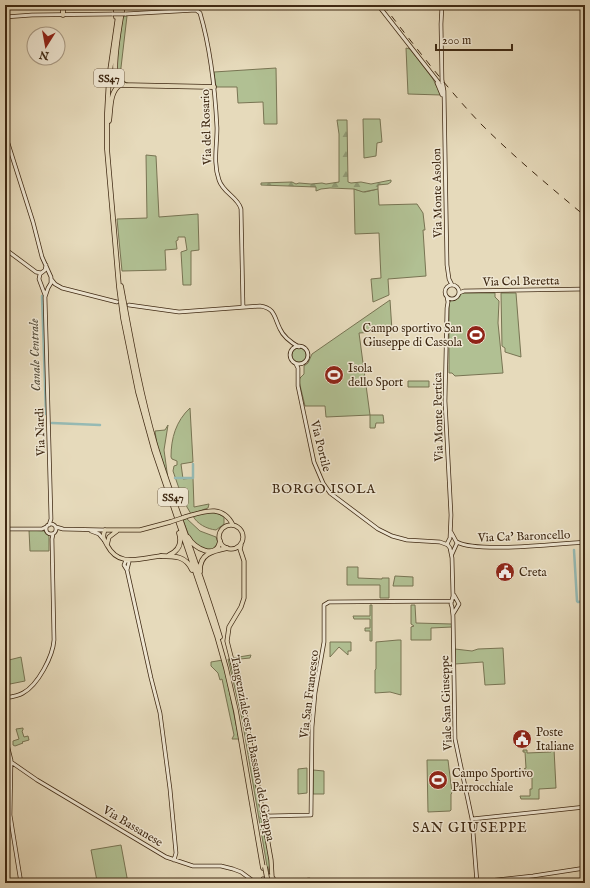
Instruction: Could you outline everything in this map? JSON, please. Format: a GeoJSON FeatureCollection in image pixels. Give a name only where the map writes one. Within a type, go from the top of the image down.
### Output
{"type":"FeatureCollection","features":[{"type":"Feature","properties":{"kind":"highway"},"geometry":{"type":"LineString","coordinates":[[63,5],[63,15]]}},
{"type":"Feature","properties":{"kind":"highway"},"geometry":{"type":"LineString","coordinates":[[116,5],[116,25]]}},
{"type":"Feature","properties":{"kind":"highway","name":"Tangenziale est di Bassano del Grappa"},"geometry":{"type":"LineString","coordinates":[[120,5],[109,78],[107,132],[108,166],[119,272],[139,384],[151,429],[216,624],[225,658],[264,867],[265,882]]}},
{"type":"Feature","properties":{"kind":"highway"},"geometry":{"type":"LineString","coordinates":[[123,5],[116,55],[116,72],[119,81],[125,85]]}},
{"type":"Feature","properties":{"kind":"highway"},"geometry":{"type":"LineString","coordinates":[[107,132],[113,95],[117,87],[125,85],[214,87]]}},
{"type":"Feature","properties":{"kind":"highway","name":"Tangenziale est di Bassano del Grappa"},"geometry":{"type":"LineString","coordinates":[[119,272],[119,287],[123,313],[145,420],[163,480],[225,658]]}},
{"type":"Feature","properties":{"kind":"highway","name":"SS47"},"geometry":{"type":"LineString","coordinates":[[161,556],[173,554],[180,545],[181,537],[165,492],[163,480]]}},
{"type":"Feature","properties":{"kind":"highway","name":"SS47"},"geometry":{"type":"LineString","coordinates":[[168,483],[183,517],[190,540],[198,548],[204,551],[212,551],[218,547],[220,541]]}},
{"type":"Feature","properties":{"kind":"highway"},"geometry":{"type":"LineString","coordinates":[[216,624],[200,567],[205,555],[227,548]]}},
{"type":"Feature","properties":{"kind":"highway"},"geometry":{"type":"LineString","coordinates":[[161,556],[178,557],[188,563],[203,604],[209,613]]}},
{"type":"Feature","properties":{"kind":"main road"},"geometry":{"type":"LineString","coordinates":[[105,530],[140,530],[207,510],[224,515],[233,525],[240,528],[242,531],[244,538],[241,545],[244,562],[244,598],[242,605],[229,627],[227,638],[244,708],[270,860],[271,875],[274,883]]}},
{"type":"Feature","properties":{"kind":"main road"},"geometry":{"type":"LineString","coordinates":[[224,515],[226,521],[225,527],[220,534],[220,541],[227,548],[234,549],[242,553]]}},
{"type":"Feature","properties":{"kind":"main road"},"geometry":{"type":"LineString","coordinates":[[225,527],[233,525]]}},
{"type":"Feature","properties":{"kind":"main road"},"geometry":{"type":"LineString","coordinates":[[105,530],[103,533],[104,540],[111,553],[116,557],[126,560],[161,556]]}},
{"type":"Feature","properties":{"kind":"main road"},"geometry":{"type":"LineString","coordinates":[[105,530],[107,545]]}},
{"type":"Feature","properties":{"kind":"main road"},"geometry":{"type":"LineString","coordinates":[[107,545],[109,537],[118,530]]}},
{"type":"Feature","properties":{"kind":"main road"},"geometry":{"type":"LineString","coordinates":[[234,549],[241,545]]}},
{"type":"Feature","properties":{"kind":"street"},"geometry":{"type":"LineString","coordinates":[[378,5],[440,82],[443,95]]}},
{"type":"Feature","properties":{"kind":"street","name":"Via Monte Asolon"},"geometry":{"type":"LineString","coordinates":[[442,5],[440,82],[443,95]]}},
{"type":"Feature","properties":{"kind":"street","name":"Via del Rosario"},"geometry":{"type":"LineString","coordinates":[[63,15],[199,11],[207,34],[212,63],[217,130],[216,157],[219,180],[222,187],[236,200],[241,209],[243,307]]}},
{"type":"Feature","properties":{"kind":"street"},"geometry":{"type":"LineString","coordinates":[[5,17],[20,15],[63,15]]}},
{"type":"Feature","properties":{"kind":"street","name":"Via Monte Asolon"},"geometry":{"type":"LineString","coordinates":[[440,82],[444,106],[448,286]]}},
{"type":"Feature","properties":{"kind":"street","name":"Via Nardi"},"geometry":{"type":"LineString","coordinates":[[5,134],[33,222],[42,256],[50,274],[51,279],[45,296]]}},
{"type":"Feature","properties":{"kind":"street"},"geometry":{"type":"LineString","coordinates":[[5,249],[36,272],[47,272],[50,274]]}},
{"type":"Feature","properties":{"kind":"street"},"geometry":{"type":"LineString","coordinates":[[39,279],[46,267],[45,263]]}},
{"type":"Feature","properties":{"kind":"street","name":"Via Nardi"},"geometry":{"type":"LineString","coordinates":[[30,268],[39,279],[45,296],[51,519]]}},
{"type":"Feature","properties":{"kind":"street"},"geometry":{"type":"LineString","coordinates":[[51,279],[59,287]]}},
{"type":"Feature","properties":{"kind":"street","name":"Via Monte Asolon"},"geometry":{"type":"LineString","coordinates":[[449,279],[452,285]]}},
{"type":"Feature","properties":{"kind":"street"},"geometry":{"type":"LineString","coordinates":[[458,289],[459,293],[456,298],[449,298],[445,292],[448,286],[452,285],[464,291]]}},
{"type":"Feature","properties":{"kind":"street"},"geometry":{"type":"LineString","coordinates":[[42,287],[59,287],[89,296],[117,302]]}},
{"type":"Feature","properties":{"kind":"street","name":"Via Col Beretta"},"geometry":{"type":"LineString","coordinates":[[459,293],[464,291],[585,289]]}},
{"type":"Feature","properties":{"kind":"street","name":"Via Monte Pertica"},"geometry":{"type":"LineString","coordinates":[[449,298],[447,308],[445,401],[450,531],[449,546]]}},
{"type":"Feature","properties":{"kind":"street"},"geometry":{"type":"LineString","coordinates":[[129,305],[179,312],[260,306],[269,308],[276,318],[282,332],[299,347],[304,348],[307,353],[306,360],[298,372]]}},
{"type":"Feature","properties":{"kind":"street"},"geometry":{"type":"LineString","coordinates":[[291,341],[293,344],[290,353],[291,359],[296,364],[302,364]]}},
{"type":"Feature","properties":{"kind":"street"},"geometry":{"type":"LineString","coordinates":[[292,349],[299,347]]}},
{"type":"Feature","properties":{"kind":"street","name":"Via Portile"},"geometry":{"type":"LineString","coordinates":[[296,364],[298,372],[298,386],[314,462],[323,484],[330,493],[378,529],[392,536],[407,540],[440,542],[449,540],[455,541]]}},
{"type":"Feature","properties":{"kind":"street"},"geometry":{"type":"LineString","coordinates":[[5,698],[20,694],[29,689],[44,669],[51,655],[54,640],[52,539],[55,526],[51,519]]}},
{"type":"Feature","properties":{"kind":"street"},"geometry":{"type":"LineString","coordinates":[[47,528],[51,519]]}},
{"type":"Feature","properties":{"kind":"street"},"geometry":{"type":"LineString","coordinates":[[5,530],[42,529],[55,526],[63,529],[105,530]]}},
{"type":"Feature","properties":{"kind":"street"},"geometry":{"type":"LineString","coordinates":[[47,528],[53,533]]}},
{"type":"Feature","properties":{"kind":"street"},"geometry":{"type":"LineString","coordinates":[[53,533],[63,529]]}},
{"type":"Feature","properties":{"kind":"street"},"geometry":{"type":"LineString","coordinates":[[90,530],[99,534],[104,540]]}},
{"type":"Feature","properties":{"kind":"street","name":"Via Monte Pertica"},"geometry":{"type":"LineString","coordinates":[[450,531],[455,541]]}},
{"type":"Feature","properties":{"kind":"street","name":"Via Ca' Baroncello"},"geometry":{"type":"LineString","coordinates":[[455,541],[464,545]]}},
{"type":"Feature","properties":{"kind":"street","name":"Viale San Giuseppe"},"geometry":{"type":"LineString","coordinates":[[452,558],[455,541]]}},
{"type":"Feature","properties":{"kind":"street","name":"Via Portile"},"geometry":{"type":"LineString","coordinates":[[440,542],[449,546]]}},
{"type":"Feature","properties":{"kind":"street","name":"Via Ca' Baroncello"},"geometry":{"type":"LineString","coordinates":[[449,546],[512,546],[585,542]]}},
{"type":"Feature","properties":{"kind":"street","name":"Viale San Giuseppe"},"geometry":{"type":"LineString","coordinates":[[449,546],[452,558],[455,744],[472,819],[477,883]]}},
{"type":"Feature","properties":{"kind":"street"},"geometry":{"type":"LineString","coordinates":[[126,560],[129,562],[127,570],[160,713],[172,804],[176,853],[174,860]]}},
{"type":"Feature","properties":{"kind":"street"},"geometry":{"type":"LineString","coordinates":[[437,601],[453,601]]}},
{"type":"Feature","properties":{"kind":"street"},"geometry":{"type":"LineString","coordinates":[[437,601],[453,607]]}},
{"type":"Feature","properties":{"kind":"street","name":"Via San Francesco"},"geometry":{"type":"LineString","coordinates":[[270,816],[311,815],[312,716],[324,642],[325,603],[437,601]]}},
{"type":"Feature","properties":{"kind":"street","name":"Viale San Giuseppe"},"geometry":{"type":"LineString","coordinates":[[453,601],[458,603],[453,607]]}},
{"type":"Feature","properties":{"kind":"street"},"geometry":{"type":"LineString","coordinates":[[5,736],[11,762],[10,815],[21,883]]}},
{"type":"Feature","properties":{"kind":"street","name":"Via Bassanese"},"geometry":{"type":"LineString","coordinates":[[11,762],[37,780],[152,849],[174,860],[195,867],[218,866],[229,868],[241,872],[254,882],[265,882]]}},
{"type":"Feature","properties":{"kind":"street"},"geometry":{"type":"LineString","coordinates":[[472,819],[585,807]]}},
{"type":"Feature","properties":{"kind":"street"},"geometry":{"type":"LineString","coordinates":[[261,810],[270,816]]}},
{"type":"Feature","properties":{"kind":"street"},"geometry":{"type":"LineString","coordinates":[[262,817],[270,816]]}},
{"type":"Feature","properties":{"kind":"street"},"geometry":{"type":"LineString","coordinates":[[264,825],[270,816]]}},
{"type":"Feature","properties":{"kind":"street"},"geometry":{"type":"LineString","coordinates":[[470,883],[585,868]]}},
{"type":"Feature","properties":{"kind":"street"},"geometry":{"type":"LineString","coordinates":[[271,875],[280,882],[309,880],[315,882]]}},
{"type":"Feature","properties":{"kind":"green space"},"geometry":{"type":"Polygon","coordinates":[[[123,16],[127,16],[120,76],[125,82],[130,84],[124,84],[121,82],[118,77],[117,69],[123,16]]]}},
{"type":"Feature","properties":{"kind":"green space"},"geometry":{"type":"Polygon","coordinates":[[[406,48],[410,49],[433,79],[441,95],[408,94],[406,48]]]}},
{"type":"Feature","properties":{"kind":"green space"},"geometry":{"type":"Polygon","coordinates":[[[585,59],[585,114],[582,114],[581,107],[581,61],[585,59]]]}},
{"type":"Feature","properties":{"kind":"green space"},"geometry":{"type":"Polygon","coordinates":[[[276,68],[277,124],[264,124],[263,102],[238,103],[237,87],[216,87],[214,72],[276,68]]]}},
{"type":"Feature","properties":{"kind":"green space"},"geometry":{"type":"Polygon","coordinates":[[[363,119],[380,119],[382,142],[377,143],[376,156],[364,158],[363,119]]]}},
{"type":"Feature","properties":{"kind":"green space"},"geometry":{"type":"Polygon","coordinates":[[[337,120],[347,120],[348,182],[371,184],[391,180],[391,182],[388,184],[378,185],[378,189],[363,192],[354,189],[330,188],[316,191],[316,187],[261,185],[261,183],[292,182],[296,184],[326,184],[339,182],[339,134],[337,120]]]}},
{"type":"Feature","properties":{"kind":"green space"},"geometry":{"type":"Polygon","coordinates":[[[146,155],[156,156],[159,217],[198,214],[199,250],[191,251],[191,285],[183,285],[181,252],[187,250],[185,237],[178,237],[178,240],[176,241],[177,249],[165,250],[166,270],[122,271],[117,219],[147,218],[146,155]]]}},
{"type":"Feature","properties":{"kind":"green space"},"geometry":{"type":"Polygon","coordinates":[[[354,189],[365,192],[378,189],[379,205],[417,204],[423,213],[426,276],[388,279],[389,295],[373,302],[371,279],[381,278],[379,233],[355,234],[354,189]]]}},
{"type":"Feature","properties":{"kind":"green space","name":"Campo sportivo San Giuseppe di Cassola"},"geometry":{"type":"Polygon","coordinates":[[[459,293],[495,293],[495,297],[499,301],[498,323],[503,373],[455,376],[452,373],[449,373],[449,302],[454,299],[454,297],[458,297],[459,293]]]}},
{"type":"Feature","properties":{"kind":"green space"},"geometry":{"type":"Polygon","coordinates":[[[501,293],[516,293],[521,357],[505,352],[505,348],[502,346],[501,293]]]}},
{"type":"Feature","properties":{"kind":"green space","name":"Isola dello Sport"},"geometry":{"type":"Polygon","coordinates":[[[390,300],[392,331],[359,333],[370,415],[326,417],[325,406],[305,406],[299,381],[304,374],[304,366],[308,363],[312,354],[390,300]]]}},
{"type":"Feature","properties":{"kind":"green space"},"geometry":{"type":"Polygon","coordinates":[[[299,348],[304,350],[306,355],[304,360],[299,362],[294,360],[292,355],[294,350],[299,348]]]}},
{"type":"Feature","properties":{"kind":"green space"},"geometry":{"type":"Polygon","coordinates":[[[408,381],[429,381],[429,387],[408,387],[408,381]]]}},
{"type":"Feature","properties":{"kind":"green space"},"geometry":{"type":"Polygon","coordinates":[[[190,408],[193,462],[181,464],[183,479],[193,478],[194,507],[209,504],[208,508],[191,514],[183,500],[173,471],[174,466],[177,465],[177,461],[171,457],[175,430],[181,418],[190,408]]]}},
{"type":"Feature","properties":{"kind":"green space"},"geometry":{"type":"Polygon","coordinates":[[[370,415],[383,415],[384,423],[376,423],[375,428],[370,428],[370,415]]]}},
{"type":"Feature","properties":{"kind":"green space"},"geometry":{"type":"Polygon","coordinates":[[[168,425],[164,450],[168,479],[157,445],[155,431],[165,430],[168,425]]]}},
{"type":"Feature","properties":{"kind":"green space"},"geometry":{"type":"Polygon","coordinates":[[[205,512],[217,513],[224,517],[224,524],[216,530],[203,526],[193,516],[205,512]]]}},
{"type":"Feature","properties":{"kind":"green space"},"geometry":{"type":"Polygon","coordinates":[[[186,518],[200,531],[216,537],[218,546],[212,551],[196,546],[189,536],[183,520],[186,518]]]}},
{"type":"Feature","properties":{"kind":"green space"},"geometry":{"type":"Polygon","coordinates":[[[29,530],[45,531],[49,536],[49,551],[30,551],[29,530]]]}},
{"type":"Feature","properties":{"kind":"green space"},"geometry":{"type":"Polygon","coordinates":[[[347,567],[358,567],[358,578],[389,578],[389,598],[380,598],[380,585],[347,585],[347,567]]]}},
{"type":"Feature","properties":{"kind":"green space"},"geometry":{"type":"Polygon","coordinates":[[[395,576],[413,577],[413,586],[393,586],[395,576]]]}},
{"type":"Feature","properties":{"kind":"green space"},"geometry":{"type":"Polygon","coordinates":[[[370,605],[372,605],[372,641],[370,641],[370,631],[365,631],[365,628],[370,628],[370,619],[354,619],[353,616],[370,616],[370,605]]]}},
{"type":"Feature","properties":{"kind":"green space"},"geometry":{"type":"Polygon","coordinates":[[[411,605],[415,605],[416,623],[452,624],[452,627],[431,628],[431,640],[411,640],[411,627],[414,626],[411,624],[411,605]]]}},
{"type":"Feature","properties":{"kind":"green space"},"geometry":{"type":"Polygon","coordinates":[[[401,640],[401,695],[390,692],[375,693],[376,642],[401,640]]]}},
{"type":"Feature","properties":{"kind":"green space"},"geometry":{"type":"Polygon","coordinates":[[[330,642],[351,642],[351,651],[348,651],[348,655],[339,647],[330,657],[330,642]]]}},
{"type":"Feature","properties":{"kind":"green space"},"geometry":{"type":"Polygon","coordinates":[[[503,648],[505,684],[485,685],[483,662],[455,664],[455,649],[472,651],[478,649],[503,648]]]}},
{"type":"Feature","properties":{"kind":"green space"},"geometry":{"type":"Polygon","coordinates":[[[251,655],[250,658],[240,659],[240,662],[238,662],[245,701],[233,658],[251,655]]]}},
{"type":"Feature","properties":{"kind":"green space"},"geometry":{"type":"Polygon","coordinates":[[[21,657],[25,681],[5,685],[5,661],[21,657]]]}},
{"type":"Feature","properties":{"kind":"green space"},"geometry":{"type":"Polygon","coordinates":[[[228,659],[230,659],[242,705],[270,863],[268,872],[242,719],[228,659]]]}},
{"type":"Feature","properties":{"kind":"green space"},"geometry":{"type":"Polygon","coordinates":[[[223,660],[239,739],[232,739],[234,735],[222,679],[220,680],[218,673],[211,666],[211,662],[223,660]]]}},
{"type":"Feature","properties":{"kind":"green space"},"geometry":{"type":"Polygon","coordinates":[[[23,728],[22,731],[24,737],[28,736],[29,740],[15,746],[13,745],[13,741],[19,739],[16,729],[23,728]]]}},
{"type":"Feature","properties":{"kind":"green space"},"geometry":{"type":"Polygon","coordinates":[[[551,749],[554,749],[556,788],[539,789],[539,799],[521,799],[520,796],[530,796],[530,789],[532,789],[532,778],[530,778],[530,773],[526,773],[526,769],[524,769],[526,768],[525,752],[523,752],[523,750],[527,750],[527,753],[551,752],[551,749]]]}},
{"type":"Feature","properties":{"kind":"green space","name":"Campo Sportivo Parrocchiale"},"geometry":{"type":"Polygon","coordinates":[[[427,760],[448,760],[452,793],[450,811],[428,812],[427,760]]]}},
{"type":"Feature","properties":{"kind":"green space"},"geometry":{"type":"Polygon","coordinates":[[[307,768],[307,793],[298,794],[298,769],[307,768]]]}},
{"type":"Feature","properties":{"kind":"green space"},"geometry":{"type":"Polygon","coordinates":[[[313,770],[324,771],[324,794],[313,794],[313,770]]]}},
{"type":"Feature","properties":{"kind":"green space"},"geometry":{"type":"Polygon","coordinates":[[[121,845],[128,883],[99,883],[99,881],[97,881],[91,850],[121,845]]]}},
{"type":"Feature","properties":{"kind":"waterway","name":"Canale Centrale"},"geometry":{"type":"LineString","coordinates":[[42,296],[46,414]]}},
{"type":"Feature","properties":{"kind":"waterway","name":"Canale Centrale"},"geometry":{"type":"LineString","coordinates":[[52,423],[100,425]]}},
{"type":"Feature","properties":{"kind":"waterway","name":"Canale Centrale"},"geometry":{"type":"LineString","coordinates":[[175,478],[193,478],[193,464]]}},
{"type":"Feature","properties":{"kind":"waterway","name":"Canale Centrale"},"geometry":{"type":"LineString","coordinates":[[574,550],[577,601],[585,601]]}},
{"type":"Feature","properties":{"kind":"railway"},"geometry":{"type":"LineString","coordinates":[[383,5],[442,80],[480,123],[518,159],[585,216]]}},
{"type":"Feature","properties":{"kind":"place","name":"Campo sportivo San Giuseppe di Cassola"},"geometry":{"type":"Point","coordinates":[476,335]}},
{"type":"Feature","properties":{"kind":"place","name":"Isola dello Sport"},"geometry":{"type":"Point","coordinates":[334,375]}},
{"type":"Feature","properties":{"kind":"place","name":"Creta"},"geometry":{"type":"Point","coordinates":[505,572]}},
{"type":"Feature","properties":{"kind":"place","name":"Poste Italiane"},"geometry":{"type":"Point","coordinates":[522,739]}},
{"type":"Feature","properties":{"kind":"place","name":"Campo Sportivo Parrocchiale"},"geometry":{"type":"Point","coordinates":[438,780]}},
{"type":"Feature","properties":{"kind":"district","name":"BORGO ISOLA"},"geometry":{"type":"Point","coordinates":[324,488]}},
{"type":"Feature","properties":{"kind":"district","name":"SAN GIUSEPPE"},"geometry":{"type":"Point","coordinates":[470,827]}}]}
